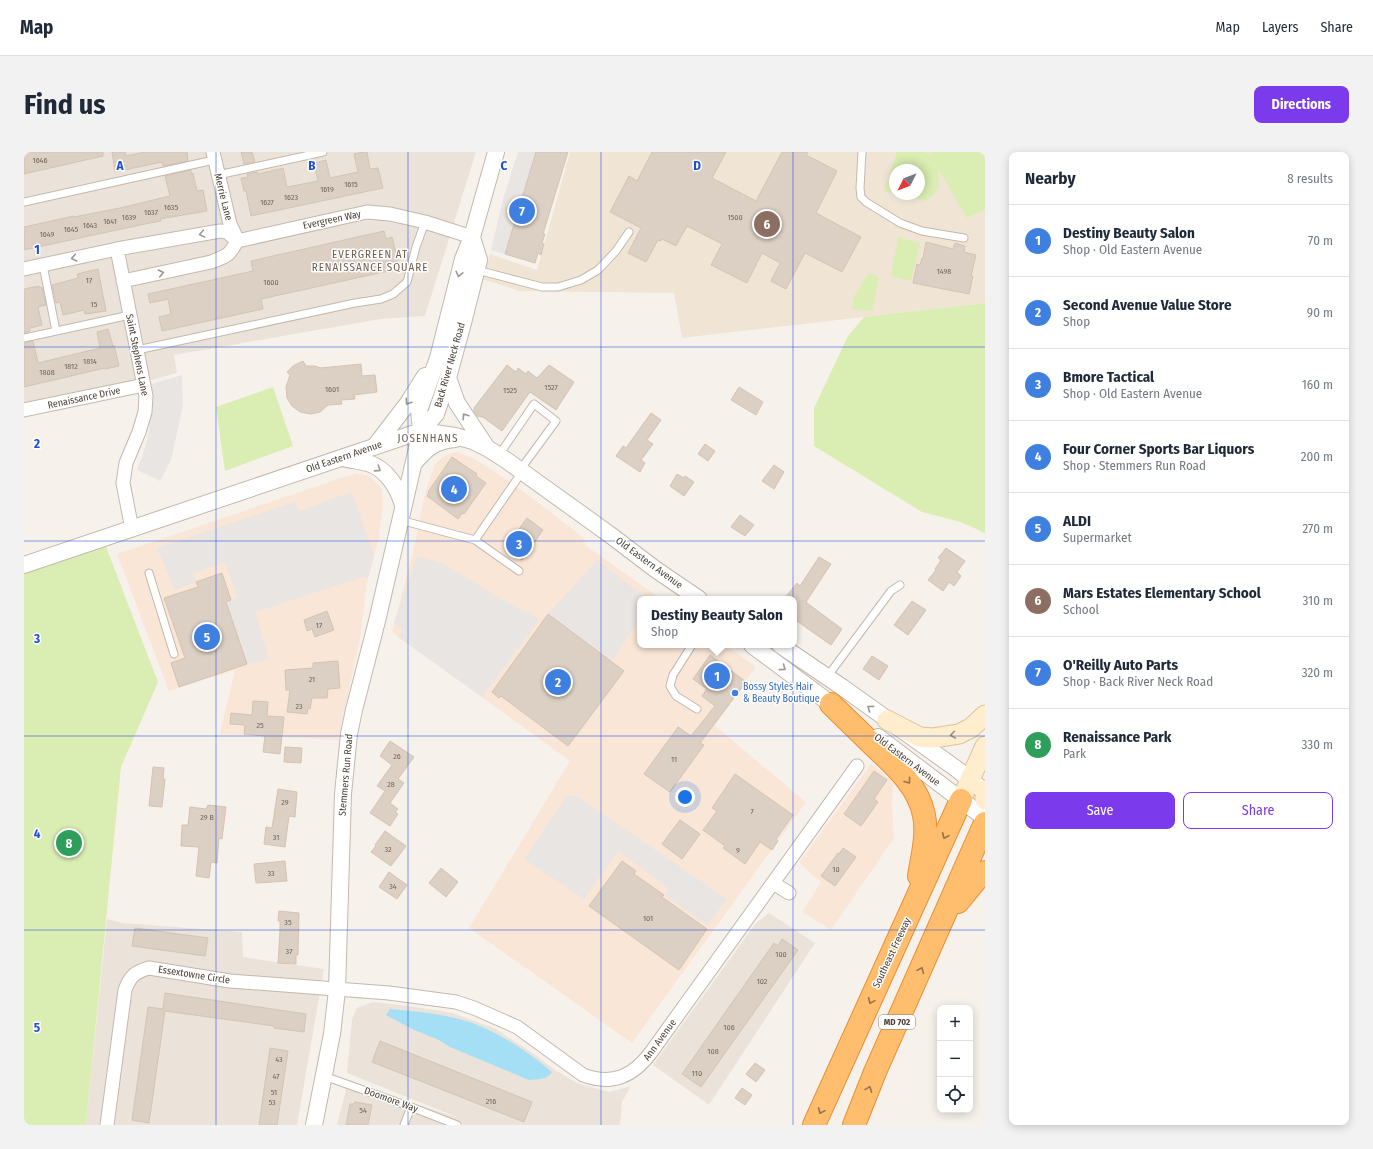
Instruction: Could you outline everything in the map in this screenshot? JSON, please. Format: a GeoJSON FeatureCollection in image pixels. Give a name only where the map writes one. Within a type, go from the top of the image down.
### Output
{"type":"FeatureCollection","features":[{"type":"Feature","properties":{"kind":"highway"},"geometry":{"type":"LineString","coordinates":[[831,704],[898,768],[918,796],[924,816],[926,832],[913,907]]}},
{"type":"Feature","properties":{"kind":"highway","name":"Southeast Freeway"},"geometry":{"type":"LineString","coordinates":[[814,1125],[961,800]]}},
{"type":"Feature","properties":{"kind":"highway","name":"MD 702"},"geometry":{"type":"LineString","coordinates":[[854,1125],[875,1072],[985,823]]}},
{"type":"Feature","properties":{"kind":"highway"},"geometry":{"type":"LineString","coordinates":[[943,920],[976,880],[985,872]]}},
{"type":"Feature","properties":{"kind":"main road"},"geometry":{"type":"LineString","coordinates":[[886,720],[920,737],[933,738],[959,734],[971,728],[985,715]]}},
{"type":"Feature","properties":{"kind":"main road","name":"MD 702"},"geometry":{"type":"LineString","coordinates":[[982,791],[985,746]]}},
{"type":"Feature","properties":{"kind":"main road","name":"Southeast Freeway"},"geometry":{"type":"LineString","coordinates":[[961,800],[982,791]]}},
{"type":"Feature","properties":{"kind":"street","name":"Back River Neck Road"},"geometry":{"type":"LineString","coordinates":[[420,431],[419,410],[438,358],[463,258],[472,237],[496,152]]}},
{"type":"Feature","properties":{"kind":"street","name":"Merrie Lane"},"geometry":{"type":"LineString","coordinates":[[214,156],[230,224],[237,241]]}},
{"type":"Feature","properties":{"kind":"street","name":"Evergreen Way"},"geometry":{"type":"LineString","coordinates":[[237,241],[367,212],[390,214],[425,222],[472,237]]}},
{"type":"Feature","properties":{"kind":"street"},"geometry":{"type":"LineString","coordinates":[[24,269],[117,249],[220,231],[227,232],[237,241],[230,253],[224,258],[123,281]]}},
{"type":"Feature","properties":{"kind":"street","name":"Back River Neck Road"},"geometry":{"type":"LineString","coordinates":[[420,431],[436,414],[448,378],[477,270],[479,260],[472,237]]}},
{"type":"Feature","properties":{"kind":"street","name":"Saint Stephens Lane"},"geometry":{"type":"LineString","coordinates":[[117,249],[146,396],[145,412],[139,432],[126,463],[123,483],[132,529]]}},
{"type":"Feature","properties":{"kind":"street"},"geometry":{"type":"LineString","coordinates":[[375,446],[408,403],[438,358]]}},
{"type":"Feature","properties":{"kind":"street"},"geometry":{"type":"LineString","coordinates":[[448,378],[457,403],[493,452]]}},
{"type":"Feature","properties":{"kind":"street","name":"Renaissance Drive"},"geometry":{"type":"LineString","coordinates":[[24,410],[144,385]]}},
{"type":"Feature","properties":{"kind":"street","name":"Old Eastern Avenue"},"geometry":{"type":"LineString","coordinates":[[24,565],[420,431],[436,432],[463,438],[493,452],[695,596]]}},
{"type":"Feature","properties":{"kind":"street","name":"Stemmers Run Road"},"geometry":{"type":"LineString","coordinates":[[314,1125],[332,1034],[337,990],[343,794],[349,734],[378,620],[420,431]]}},
{"type":"Feature","properties":{"kind":"street"},"geometry":{"type":"LineString","coordinates":[[413,464],[426,449],[435,443],[463,438]]}},
{"type":"Feature","properties":{"kind":"street"},"geometry":{"type":"LineString","coordinates":[[341,458],[369,464],[382,470],[400,495],[402,513]]}},
{"type":"Feature","properties":{"kind":"street","name":"Old Eastern Avenue"},"geometry":{"type":"LineString","coordinates":[[756,648],[985,818]]}},
{"type":"Feature","properties":{"kind":"street","name":"Old Eastern Avenue"},"geometry":{"type":"LineString","coordinates":[[784,648],[827,677],[982,791]]}},
{"type":"Feature","properties":{"kind":"street","name":"Ann Avenue"},"geometry":{"type":"LineString","coordinates":[[337,990],[395,994],[456,1002],[517,1027],[583,1075],[594,1079],[612,1079],[632,1072],[644,1062],[857,766]]}},
{"type":"Feature","properties":{"kind":"street"},"geometry":{"type":"LineString","coordinates":[[774,883],[789,893]]}},
{"type":"Feature","properties":{"kind":"street","name":"Essextowne Circle"},"geometry":{"type":"LineString","coordinates":[[107,1125],[125,990],[128,982],[136,972],[149,968],[230,981],[337,990]]}},
{"type":"Feature","properties":{"kind":"lane"},"geometry":{"type":"LineString","coordinates":[[218,175],[323,152]]}},
{"type":"Feature","properties":{"kind":"lane"},"geometry":{"type":"LineString","coordinates":[[862,152],[860,188],[861,197],[866,202],[900,223],[922,231],[964,238]]}},
{"type":"Feature","properties":{"kind":"lane"},"geometry":{"type":"LineString","coordinates":[[24,202],[214,156]]}},
{"type":"Feature","properties":{"kind":"lane"},"geometry":{"type":"LineString","coordinates":[[137,350],[381,299],[393,294],[407,282],[416,247],[425,222]]}},
{"type":"Feature","properties":{"kind":"lane"},"geometry":{"type":"LineString","coordinates":[[477,270],[542,287],[558,287],[581,280],[598,270],[616,251],[629,232]]}},
{"type":"Feature","properties":{"kind":"lane"},"geometry":{"type":"LineString","coordinates":[[42,265],[56,331]]}},
{"type":"Feature","properties":{"kind":"lane"},"geometry":{"type":"LineString","coordinates":[[24,338],[130,315]]}},
{"type":"Feature","properties":{"kind":"lane"},"geometry":{"type":"LineString","coordinates":[[475,540],[556,421],[534,404],[493,452]]}},
{"type":"Feature","properties":{"kind":"lane"},"geometry":{"type":"LineString","coordinates":[[402,513],[475,540],[519,571]]}},
{"type":"Feature","properties":{"kind":"lane"},"geometry":{"type":"LineString","coordinates":[[149,573],[174,654]]}},
{"type":"Feature","properties":{"kind":"lane"},"geometry":{"type":"LineString","coordinates":[[827,677],[891,591],[900,585]]}},
{"type":"Feature","properties":{"kind":"lane"},"geometry":{"type":"LineString","coordinates":[[690,648],[673,675],[670,686],[676,696],[697,710]]}},
{"type":"Feature","properties":{"kind":"lane","name":"Doomore Way"},"geometry":{"type":"LineString","coordinates":[[324,1076],[457,1125]]}},
{"type":"Feature","properties":{"kind":"lane"},"geometry":{"type":"LineString","coordinates":[[404,1125],[411,1107]]}},
{"type":"Feature","properties":{"kind":"shaded area"},"geometry":{"type":"Polygon","coordinates":[[[24,152],[476,152],[425,316],[381,319],[174,355],[177,373],[134,385],[24,409],[24,152]]]}},
{"type":"Feature","properties":{"kind":"shaded area"},"geometry":{"type":"Polygon","coordinates":[[[518,152],[536,152],[505,254],[491,250],[503,199],[518,152]]]}},
{"type":"Feature","properties":{"kind":"shaded area"},"geometry":{"type":"Polygon","coordinates":[[[570,152],[985,152],[985,303],[682,338],[674,293],[520,291],[482,279],[490,254],[537,270],[570,152]]]}},
{"type":"Feature","properties":{"kind":"shaded area"},"geometry":{"type":"Polygon","coordinates":[[[182,375],[183,405],[171,460],[160,481],[137,470],[147,442],[151,413],[152,384],[182,375]]]}},
{"type":"Feature","properties":{"kind":"shaded area"},"geometry":{"type":"Polygon","coordinates":[[[456,452],[473,458],[515,485],[584,538],[585,545],[657,596],[637,596],[637,648],[730,648],[756,667],[714,725],[806,802],[632,1043],[469,928],[570,761],[392,632],[414,548],[429,480],[435,464],[446,455],[456,452]]]}},
{"type":"Feature","properties":{"kind":"shaded area"},"geometry":{"type":"Polygon","coordinates":[[[356,473],[370,476],[382,489],[383,505],[379,538],[367,583],[360,639],[338,740],[220,734],[235,670],[169,691],[117,554],[356,473]]]}},
{"type":"Feature","properties":{"kind":"shaded area"},"geometry":{"type":"Polygon","coordinates":[[[352,492],[374,556],[368,577],[363,577],[255,612],[269,659],[247,664],[226,602],[238,598],[225,562],[193,573],[196,582],[175,590],[157,548],[295,502],[299,511],[352,492]]]}},
{"type":"Feature","properties":{"kind":"shaded area"},"geometry":{"type":"Polygon","coordinates":[[[417,556],[444,564],[525,613],[529,611],[539,620],[482,697],[398,637],[403,629],[394,623],[417,556]]]}},
{"type":"Feature","properties":{"kind":"shaded area"},"geometry":{"type":"Polygon","coordinates":[[[597,560],[644,596],[637,596],[637,625],[636,624],[612,661],[548,614],[597,560]]]}},
{"type":"Feature","properties":{"kind":"shaded area"},"geometry":{"type":"Polygon","coordinates":[[[871,764],[893,782],[892,807],[894,838],[831,930],[802,912],[821,882],[799,863],[871,764]]]}},
{"type":"Feature","properties":{"kind":"shaded area"},"geometry":{"type":"Polygon","coordinates":[[[566,796],[576,796],[727,899],[708,925],[664,895],[668,888],[618,851],[584,899],[524,859],[566,796]]]}},
{"type":"Feature","properties":{"kind":"shaded area"},"geometry":{"type":"Polygon","coordinates":[[[769,913],[815,943],[709,1105],[653,1065],[756,923],[769,913]]]}},
{"type":"Feature","properties":{"kind":"shaded area"},"geometry":{"type":"Polygon","coordinates":[[[107,919],[122,923],[242,932],[243,957],[324,969],[297,1125],[86,1125],[107,919]]]}},
{"type":"Feature","properties":{"kind":"shaded area"},"geometry":{"type":"Polygon","coordinates":[[[373,1002],[453,1013],[496,1029],[555,1070],[577,1083],[609,1092],[631,1086],[622,1102],[620,1125],[337,1125],[348,1082],[459,1118],[347,1073],[352,1019],[357,1008],[373,1002]]]}},
{"type":"Feature","properties":{"kind":"green space"},"geometry":{"type":"Polygon","coordinates":[[[897,152],[926,152],[932,157],[929,152],[985,152],[985,209],[967,218],[938,168],[939,179],[937,190],[926,201],[922,200],[925,200],[925,164],[893,164],[897,152]]]}},
{"type":"Feature","properties":{"kind":"green space"},"geometry":{"type":"Polygon","coordinates":[[[889,176],[889,192],[884,191],[889,176]]]}},
{"type":"Feature","properties":{"kind":"green space"},"geometry":{"type":"Polygon","coordinates":[[[898,237],[920,243],[911,281],[891,276],[898,237]]]}},
{"type":"Feature","properties":{"kind":"green space"},"geometry":{"type":"Polygon","coordinates":[[[869,273],[879,277],[872,311],[852,309],[854,296],[869,273]]]}},
{"type":"Feature","properties":{"kind":"green space"},"geometry":{"type":"Polygon","coordinates":[[[985,303],[985,533],[961,522],[922,512],[814,446],[814,408],[848,336],[864,317],[985,303]]]}},
{"type":"Feature","properties":{"kind":"green space"},"geometry":{"type":"Polygon","coordinates":[[[273,387],[293,446],[225,471],[216,407],[273,387]]]}},
{"type":"Feature","properties":{"kind":"green space"},"geometry":{"type":"Polygon","coordinates":[[[103,539],[158,682],[121,767],[86,1125],[24,1125],[24,565],[103,539]]]}},
{"type":"Feature","properties":{"kind":"water"},"geometry":{"type":"Polygon","coordinates":[[[390,1009],[447,1016],[480,1026],[518,1046],[552,1072],[545,1078],[529,1080],[450,1047],[439,1040],[412,1029],[386,1015],[390,1009]]]}},
{"type":"Feature","properties":{"kind":"building"},"geometry":{"type":"Polygon","coordinates":[[[24,152],[103,152],[103,156],[24,174],[24,152]]]}},
{"type":"Feature","properties":{"kind":"building"},"geometry":{"type":"Polygon","coordinates":[[[112,152],[125,152],[126,156],[145,152],[187,152],[188,161],[163,166],[162,162],[115,172],[112,152]]]}},
{"type":"Feature","properties":{"kind":"building"},"geometry":{"type":"Polygon","coordinates":[[[241,152],[252,152],[255,162],[244,164],[241,152]]]}},
{"type":"Feature","properties":{"kind":"building"},"geometry":{"type":"Polygon","coordinates":[[[367,152],[370,169],[378,168],[383,188],[251,216],[246,191],[244,191],[241,178],[248,177],[247,174],[257,172],[258,174],[283,168],[287,187],[318,181],[314,163],[326,160],[330,178],[358,172],[354,154],[367,152]]]}},
{"type":"Feature","properties":{"kind":"building"},"geometry":{"type":"Polygon","coordinates":[[[536,152],[568,152],[543,234],[545,234],[542,243],[544,244],[541,255],[538,253],[535,263],[505,254],[536,152]]]}},
{"type":"Feature","properties":{"kind":"building"},"geometry":{"type":"Polygon","coordinates":[[[652,152],[726,152],[712,178],[756,201],[782,152],[808,152],[806,155],[837,171],[816,213],[861,237],[842,272],[805,253],[786,289],[771,281],[780,263],[762,253],[747,283],[711,265],[722,244],[687,226],[676,246],[662,239],[661,241],[658,240],[646,262],[628,253],[641,228],[610,212],[629,176],[637,181],[652,152]]]}},
{"type":"Feature","properties":{"kind":"building"},"geometry":{"type":"Polygon","coordinates":[[[191,170],[197,191],[203,190],[207,211],[160,219],[161,221],[24,250],[24,227],[120,208],[170,196],[165,176],[191,170]]]}},
{"type":"Feature","properties":{"kind":"building"},"geometry":{"type":"Polygon","coordinates":[[[384,231],[386,239],[392,237],[398,261],[391,263],[393,270],[261,299],[263,309],[162,331],[159,317],[171,314],[168,299],[150,303],[148,294],[253,271],[251,261],[384,231]]]}},
{"type":"Feature","properties":{"kind":"building"},"geometry":{"type":"Polygon","coordinates":[[[926,242],[953,249],[955,243],[965,246],[964,252],[976,255],[971,276],[973,276],[969,294],[913,283],[917,264],[920,265],[923,258],[926,242]]]}},
{"type":"Feature","properties":{"kind":"building"},"geometry":{"type":"Polygon","coordinates":[[[98,269],[106,311],[85,314],[84,310],[63,315],[60,302],[56,303],[52,285],[78,278],[77,274],[98,269]]]}},
{"type":"Feature","properties":{"kind":"building"},"geometry":{"type":"Polygon","coordinates":[[[39,286],[39,288],[42,287],[46,305],[38,307],[42,325],[30,328],[30,331],[24,333],[24,289],[39,286]]]}},
{"type":"Feature","properties":{"kind":"building"},"geometry":{"type":"Polygon","coordinates":[[[108,329],[119,366],[24,387],[24,343],[33,341],[38,363],[100,348],[97,332],[108,329]]]}},
{"type":"Feature","properties":{"kind":"building"},"geometry":{"type":"Polygon","coordinates":[[[303,361],[306,366],[321,368],[361,364],[362,376],[375,375],[377,392],[354,395],[355,399],[341,400],[342,404],[328,405],[320,412],[311,414],[300,412],[292,406],[287,398],[286,387],[290,375],[287,372],[293,366],[303,361]]]}},
{"type":"Feature","properties":{"kind":"building"},"geometry":{"type":"Polygon","coordinates":[[[507,365],[516,372],[518,368],[526,374],[528,371],[537,378],[549,365],[574,382],[556,410],[530,392],[502,431],[483,417],[477,416],[474,408],[507,365]]]}},
{"type":"Feature","properties":{"kind":"building"},"geometry":{"type":"Polygon","coordinates":[[[739,387],[763,402],[756,415],[731,400],[739,387]]]}},
{"type":"Feature","properties":{"kind":"building"},"geometry":{"type":"Polygon","coordinates":[[[651,413],[661,420],[647,440],[653,444],[641,460],[645,463],[640,472],[616,456],[623,446],[626,448],[651,413]]]}},
{"type":"Feature","properties":{"kind":"building"},"geometry":{"type":"Polygon","coordinates":[[[705,444],[715,451],[708,461],[698,454],[705,444]]]}},
{"type":"Feature","properties":{"kind":"building"},"geometry":{"type":"Polygon","coordinates":[[[452,457],[477,474],[476,476],[486,483],[464,514],[462,513],[458,519],[427,496],[429,493],[428,492],[452,457]]]}},
{"type":"Feature","properties":{"kind":"building"},"geometry":{"type":"Polygon","coordinates":[[[774,465],[784,472],[774,489],[762,481],[774,465]]]}},
{"type":"Feature","properties":{"kind":"building"},"geometry":{"type":"Polygon","coordinates":[[[677,474],[684,478],[685,476],[694,482],[684,496],[670,486],[677,474]]]}},
{"type":"Feature","properties":{"kind":"building"},"geometry":{"type":"Polygon","coordinates":[[[740,515],[754,525],[745,536],[731,527],[740,515]]]}},
{"type":"Feature","properties":{"kind":"building"},"geometry":{"type":"Polygon","coordinates":[[[527,518],[543,530],[522,560],[505,548],[527,518]]]}},
{"type":"Feature","properties":{"kind":"building"},"geometry":{"type":"Polygon","coordinates":[[[946,548],[965,561],[957,572],[961,576],[954,586],[949,582],[943,591],[928,580],[936,570],[935,569],[941,560],[938,558],[946,548]]]}},
{"type":"Feature","properties":{"kind":"building"},"geometry":{"type":"Polygon","coordinates":[[[819,557],[831,564],[806,602],[842,629],[831,645],[797,621],[797,596],[786,596],[797,583],[800,586],[819,557]]]}},
{"type":"Feature","properties":{"kind":"building"},"geometry":{"type":"Polygon","coordinates":[[[222,573],[231,600],[226,602],[247,664],[179,687],[171,663],[185,658],[164,598],[198,587],[196,582],[222,573]]]}},
{"type":"Feature","properties":{"kind":"building"},"geometry":{"type":"Polygon","coordinates":[[[912,601],[926,610],[908,635],[894,625],[912,601]]]}},
{"type":"Feature","properties":{"kind":"building"},"geometry":{"type":"Polygon","coordinates":[[[327,611],[334,630],[315,637],[312,629],[307,631],[304,620],[327,611]]]}},
{"type":"Feature","properties":{"kind":"building"},"geometry":{"type":"Polygon","coordinates":[[[548,614],[624,671],[568,746],[501,696],[499,698],[492,692],[548,614]]]}},
{"type":"Feature","properties":{"kind":"building"},"geometry":{"type":"Polygon","coordinates":[[[710,655],[746,682],[700,743],[704,745],[670,792],[644,774],[678,727],[691,736],[715,706],[702,696],[707,689],[693,679],[710,655]]]}},
{"type":"Feature","properties":{"kind":"building"},"geometry":{"type":"Polygon","coordinates":[[[872,656],[888,666],[879,680],[863,669],[872,656]]]}},
{"type":"Feature","properties":{"kind":"building"},"geometry":{"type":"Polygon","coordinates":[[[338,661],[340,688],[328,689],[327,698],[312,698],[310,709],[308,708],[307,714],[287,712],[290,690],[286,690],[285,670],[313,668],[313,663],[338,661]]]}},
{"type":"Feature","properties":{"kind":"building"},"geometry":{"type":"Polygon","coordinates":[[[253,701],[268,702],[267,716],[284,717],[280,754],[263,752],[265,736],[244,734],[245,725],[230,724],[231,713],[252,715],[253,701]]]}},
{"type":"Feature","properties":{"kind":"building"},"geometry":{"type":"Polygon","coordinates":[[[390,741],[414,757],[398,779],[404,783],[390,803],[398,809],[395,812],[398,814],[390,826],[370,813],[385,791],[377,786],[392,765],[380,756],[390,741]]]}},
{"type":"Feature","properties":{"kind":"building"},"geometry":{"type":"Polygon","coordinates":[[[285,747],[302,748],[301,763],[284,762],[285,747]]]}},
{"type":"Feature","properties":{"kind":"building"},"geometry":{"type":"Polygon","coordinates":[[[153,767],[164,768],[163,779],[165,779],[162,807],[149,806],[153,767]]]}},
{"type":"Feature","properties":{"kind":"building"},"geometry":{"type":"Polygon","coordinates":[[[874,771],[887,780],[874,799],[878,802],[861,826],[844,814],[874,771]]]}},
{"type":"Feature","properties":{"kind":"building"},"geometry":{"type":"Polygon","coordinates":[[[735,774],[793,815],[776,839],[778,841],[772,850],[760,842],[745,864],[723,848],[725,846],[703,830],[717,811],[712,808],[735,774]]]}},
{"type":"Feature","properties":{"kind":"building"},"geometry":{"type":"Polygon","coordinates":[[[278,789],[297,792],[295,817],[289,816],[285,847],[264,844],[266,827],[272,828],[278,789]]]}},
{"type":"Feature","properties":{"kind":"building"},"geometry":{"type":"Polygon","coordinates":[[[208,805],[226,807],[222,839],[219,838],[217,863],[211,862],[209,878],[196,876],[199,847],[181,846],[182,825],[188,825],[190,807],[206,809],[208,805]]]}},
{"type":"Feature","properties":{"kind":"building"},"geometry":{"type":"Polygon","coordinates":[[[680,820],[700,834],[682,859],[662,844],[680,820]]]}},
{"type":"Feature","properties":{"kind":"building"},"geometry":{"type":"Polygon","coordinates":[[[385,831],[406,846],[391,866],[371,852],[385,831]]]}},
{"type":"Feature","properties":{"kind":"building"},"geometry":{"type":"Polygon","coordinates":[[[843,848],[856,857],[835,886],[821,876],[843,848]]]}},
{"type":"Feature","properties":{"kind":"building"},"geometry":{"type":"Polygon","coordinates":[[[285,861],[287,881],[256,883],[254,864],[285,861]]]}},
{"type":"Feature","properties":{"kind":"building"},"geometry":{"type":"Polygon","coordinates":[[[622,861],[636,871],[634,874],[664,895],[662,897],[707,929],[679,970],[589,906],[622,861]]]}},
{"type":"Feature","properties":{"kind":"building"},"geometry":{"type":"Polygon","coordinates":[[[441,868],[458,882],[446,897],[429,883],[441,868]]]}},
{"type":"Feature","properties":{"kind":"building"},"geometry":{"type":"Polygon","coordinates":[[[389,872],[407,885],[397,899],[379,887],[389,872]]]}},
{"type":"Feature","properties":{"kind":"building"},"geometry":{"type":"Polygon","coordinates":[[[279,911],[299,913],[298,955],[296,955],[296,964],[278,963],[280,931],[280,921],[278,921],[279,911]]]}},
{"type":"Feature","properties":{"kind":"building"},"geometry":{"type":"Polygon","coordinates":[[[135,928],[208,938],[205,956],[132,946],[135,928]]]}},
{"type":"Feature","properties":{"kind":"building"},"geometry":{"type":"Polygon","coordinates":[[[782,939],[798,950],[701,1087],[682,1074],[774,943],[778,946],[782,939]]]}},
{"type":"Feature","properties":{"kind":"building"},"geometry":{"type":"Polygon","coordinates":[[[165,993],[306,1014],[304,1032],[274,1028],[274,1026],[165,1011],[149,1123],[132,1120],[148,1007],[163,1009],[165,993]]]}},
{"type":"Feature","properties":{"kind":"building"},"geometry":{"type":"Polygon","coordinates":[[[380,1041],[532,1102],[524,1122],[372,1062],[380,1041]]]}},
{"type":"Feature","properties":{"kind":"building"},"geometry":{"type":"Polygon","coordinates":[[[270,1048],[288,1051],[277,1125],[259,1125],[270,1048]]]}},
{"type":"Feature","properties":{"kind":"building"},"geometry":{"type":"Polygon","coordinates":[[[755,1063],[765,1070],[756,1082],[746,1074],[755,1063]]]}},
{"type":"Feature","properties":{"kind":"building"},"geometry":{"type":"Polygon","coordinates":[[[742,1088],[752,1095],[745,1105],[735,1098],[742,1088]]]}},
{"type":"Feature","properties":{"kind":"building"},"geometry":{"type":"Polygon","coordinates":[[[355,1102],[372,1105],[368,1125],[346,1125],[350,1104],[354,1104],[355,1102]]]}},
{"type":"Feature","properties":{"kind":"place","name":"O'Reilly Auto Parts"},"geometry":{"type":"Point","coordinates":[522,211]}},
{"type":"Feature","properties":{"kind":"place","name":"Mars Estates Elementary School"},"geometry":{"type":"Point","coordinates":[767,224]}},
{"type":"Feature","properties":{"kind":"place","name":"Four Corner Sports Bar Liquors"},"geometry":{"type":"Point","coordinates":[454,489]}},
{"type":"Feature","properties":{"kind":"place","name":"Bmore Tactical"},"geometry":{"type":"Point","coordinates":[519,544]}},
{"type":"Feature","properties":{"kind":"place","name":"ALDI"},"geometry":{"type":"Point","coordinates":[207,637]}},
{"type":"Feature","properties":{"kind":"place","name":"Destiny Beauty Salon"},"geometry":{"type":"Point","coordinates":[717,676]}},
{"type":"Feature","properties":{"kind":"place","name":"Second Avenue Value Store"},"geometry":{"type":"Point","coordinates":[558,682]}},
{"type":"Feature","properties":{"kind":"place","name":"Bossy Styles Hair & Beauty Boutique"},"geometry":{"type":"Point","coordinates":[735,693]}},
{"type":"Feature","properties":{"kind":"place","name":"Renaissance Park"},"geometry":{"type":"Point","coordinates":[69,843]}},
{"type":"Feature","properties":{"kind":"district","name":"EVERGREEN AT RENAISSANCE SQUARE"},"geometry":{"type":"Point","coordinates":[370,260]}},
{"type":"Feature","properties":{"kind":"district","name":"JOSENHANS"},"geometry":{"type":"Point","coordinates":[428,438]}}]}
